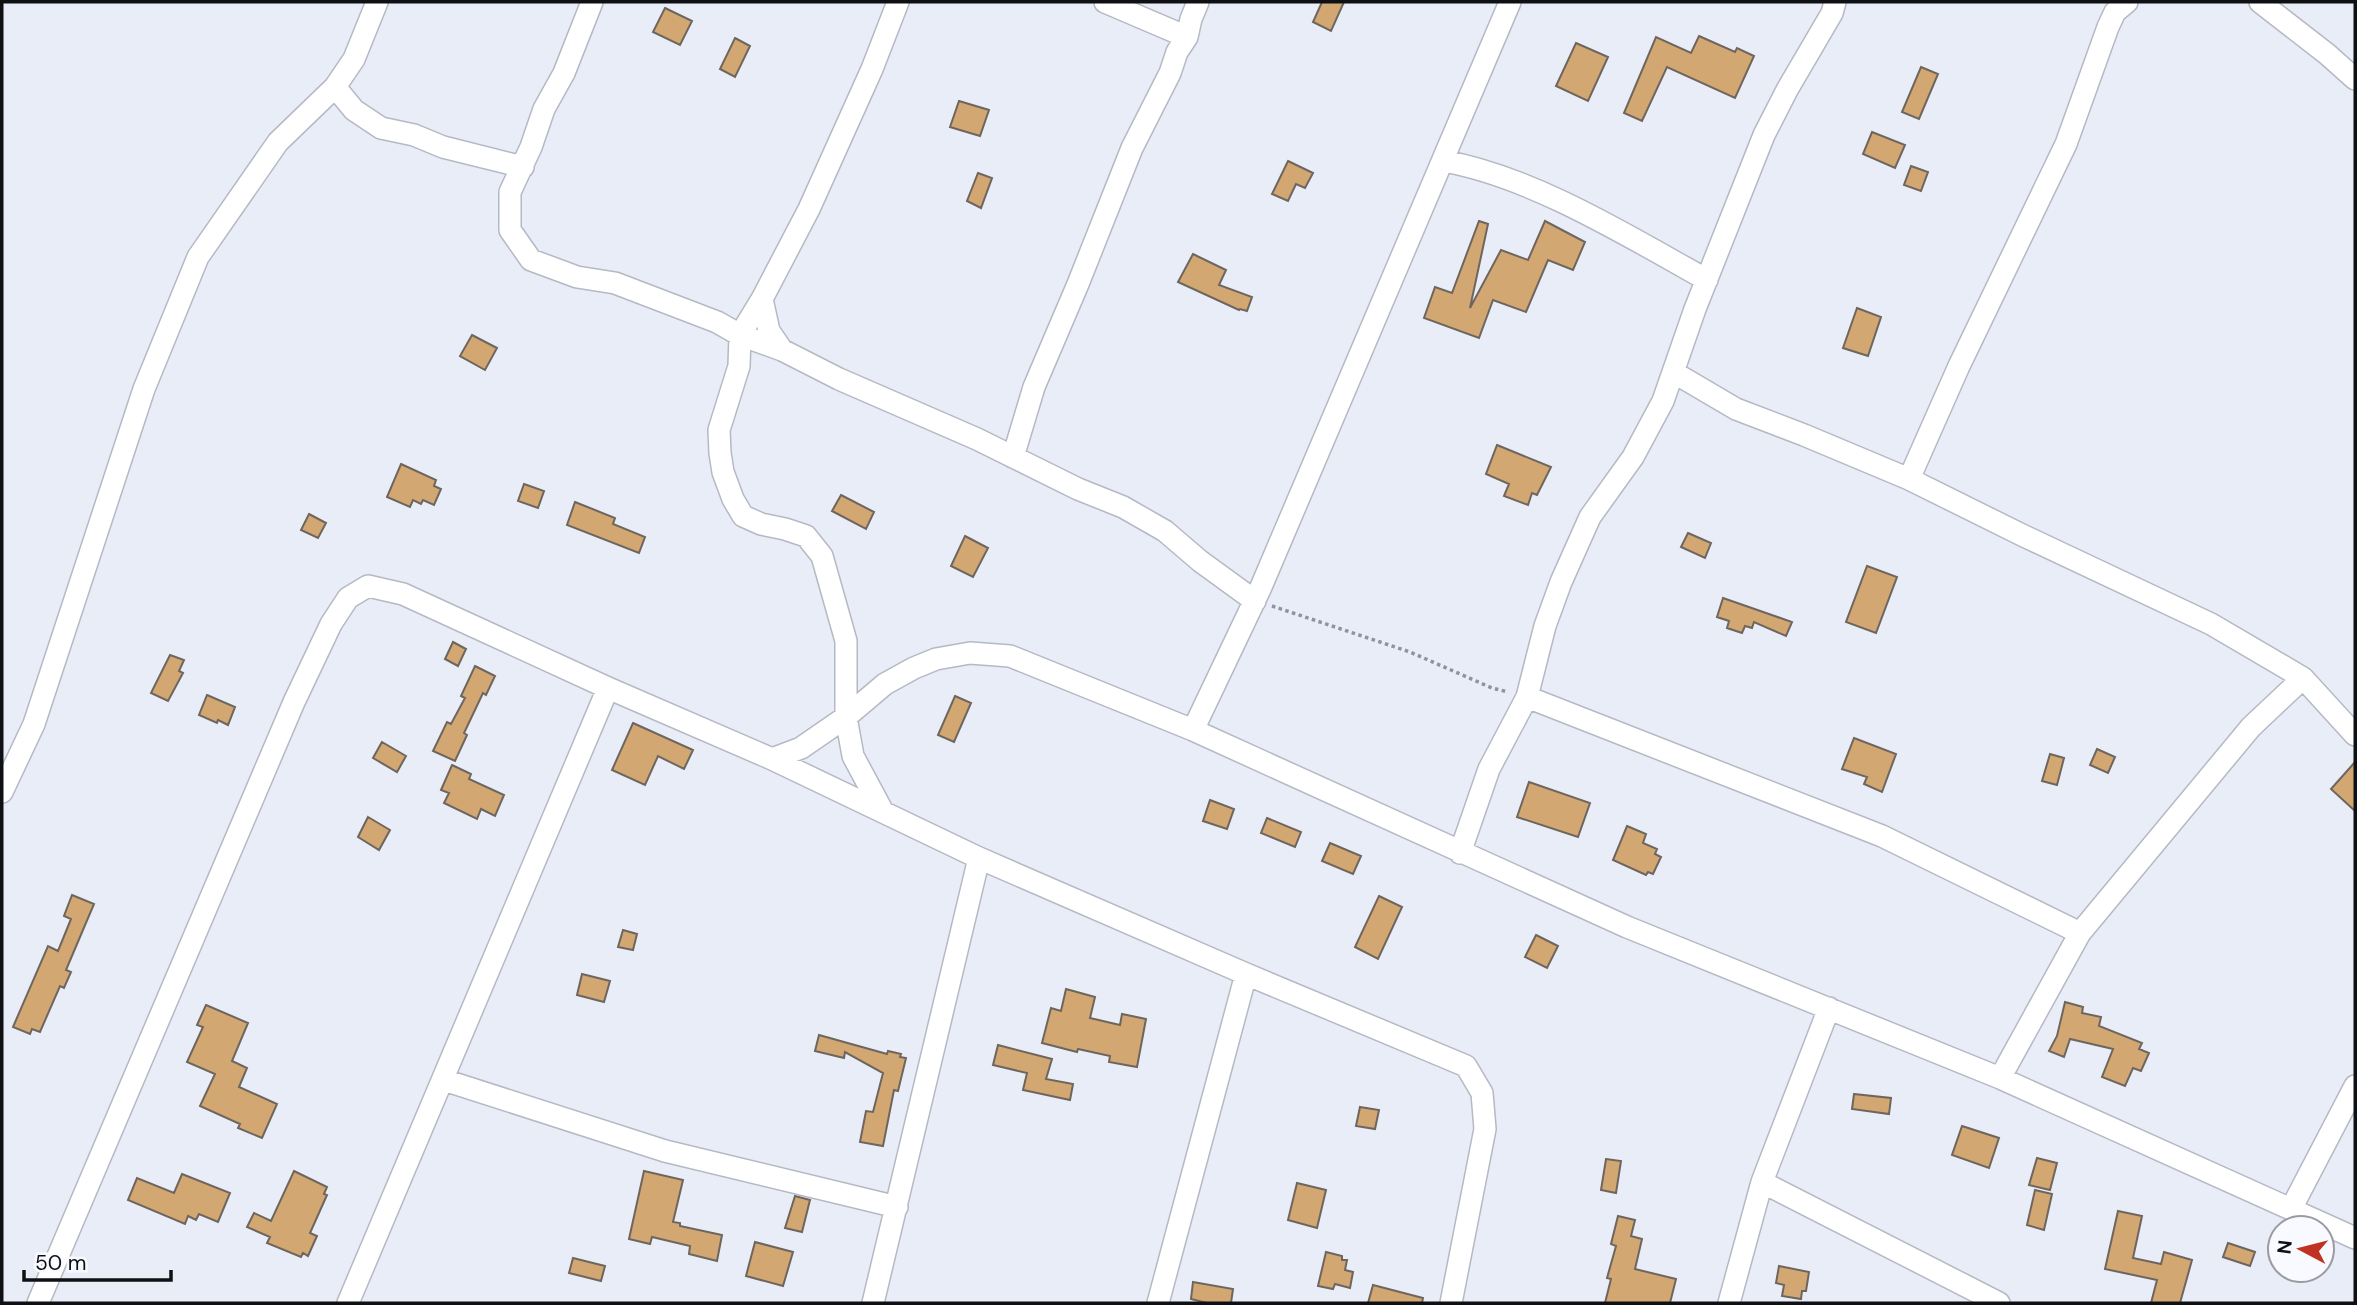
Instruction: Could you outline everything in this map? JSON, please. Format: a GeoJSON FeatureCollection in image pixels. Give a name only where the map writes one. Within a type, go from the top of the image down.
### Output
{"type":"FeatureCollection","features":[{"type":"Feature","properties":{"kind":"street"},"geometry":{"type":"LineString","coordinates":[[2,792],[34,724],[144,389],[198,257],[278,142],[335,87],[354,59],[377,2]]}},
{"type":"Feature","properties":{"kind":"street"},"geometry":{"type":"LineString","coordinates":[[592,2],[564,73],[544,109],[523,167],[510,192],[510,230],[531,260],[578,277],[615,283],[717,322],[740,335],[782,350],[839,379],[1123,507],[1165,531],[1200,561],[1255,601]]}},
{"type":"Feature","properties":{"kind":"street"},"geometry":{"type":"LineString","coordinates":[[883,812],[853,756],[846,717],[846,641],[822,556],[806,536],[761,524],[743,516],[723,472],[719,430],[738,366],[740,335],[809,209],[872,69],[898,2]]}},
{"type":"Feature","properties":{"kind":"street"},"geometry":{"type":"LineString","coordinates":[[1105,2],[1187,37]]}},
{"type":"Feature","properties":{"kind":"street"},"geometry":{"type":"LineString","coordinates":[[1013,457],[1034,387],[1132,148],[1170,73],[1177,52],[1187,37],[1198,2]]}},
{"type":"Feature","properties":{"kind":"street"},"geometry":{"type":"LineString","coordinates":[[1193,730],[1255,601],[1510,2]]}},
{"type":"Feature","properties":{"kind":"street"},"geometry":{"type":"LineString","coordinates":[[1460,853],[1489,769],[1527,697],[1545,626],[1561,582],[1590,517],[1633,457],[1663,401],[1764,135],[1832,13],[1835,2]]}},
{"type":"Feature","properties":{"kind":"street"},"geometry":{"type":"LineString","coordinates":[[1909,478],[1959,366],[2052,178],[2079,112],[2108,27],[2115,12],[2127,2]]}},
{"type":"Feature","properties":{"kind":"street"},"geometry":{"type":"LineString","coordinates":[[2260,2],[2328,54],[2355,79]]}},
{"type":"Feature","properties":{"kind":"street"},"geometry":{"type":"LineString","coordinates":[[335,87],[354,110],[381,128],[523,167]]}},
{"type":"Feature","properties":{"kind":"street"},"geometry":{"type":"LineString","coordinates":[[1443,161],[1471,166],[1510,179],[1582,213],[1707,280]]}},
{"type":"Feature","properties":{"kind":"street"},"geometry":{"type":"LineString","coordinates":[[762,299],[769,331],[782,350]]}},
{"type":"Feature","properties":{"kind":"street"},"geometry":{"type":"LineString","coordinates":[[1673,372],[1737,410],[1909,478],[2022,535],[2211,624],[2303,678],[2355,735]]}},
{"type":"Feature","properties":{"kind":"street"},"geometry":{"type":"LineString","coordinates":[[38,1303],[294,702],[331,624],[348,598],[368,586],[404,594],[608,688],[772,759],[979,859],[1466,1066],[1482,1093],[1485,1129],[1451,1303]]}},
{"type":"Feature","properties":{"kind":"street"},"geometry":{"type":"LineString","coordinates":[[772,759],[801,748],[846,717],[885,684],[914,668],[936,659],[970,653],[1010,656],[1193,730],[1627,927],[2000,1078],[2355,1238]]}},
{"type":"Feature","properties":{"kind":"street"},"geometry":{"type":"LineString","coordinates":[[2000,1078],[2080,933],[2251,727],[2303,678]]}},
{"type":"Feature","properties":{"kind":"street"},"geometry":{"type":"LineString","coordinates":[[348,1303],[608,688]]}},
{"type":"Feature","properties":{"kind":"street"},"geometry":{"type":"LineString","coordinates":[[1527,697],[1882,836],[2080,933]]}},
{"type":"Feature","properties":{"kind":"street"},"geometry":{"type":"LineString","coordinates":[[873,1303],[979,859]]}},
{"type":"Feature","properties":{"kind":"street"},"geometry":{"type":"LineString","coordinates":[[1158,1303],[1246,974]]}},
{"type":"Feature","properties":{"kind":"street"},"geometry":{"type":"LineString","coordinates":[[1730,1303],[1762,1182],[1829,1008]]}},
{"type":"Feature","properties":{"kind":"street"},"geometry":{"type":"LineString","coordinates":[[444,1080],[665,1150],[897,1208]]}},
{"type":"Feature","properties":{"kind":"street"},"geometry":{"type":"LineString","coordinates":[[2291,1209],[2355,1086]]}},
{"type":"Feature","properties":{"kind":"street"},"geometry":{"type":"LineString","coordinates":[[1762,1182],[1998,1303]]}},
{"type":"Feature","properties":{"kind":"path"},"geometry":{"type":"LineString","coordinates":[[1255,601],[1410,652],[1492,688],[1527,697]]}},
{"type":"Feature","properties":{"kind":"building"},"geometry":{"type":"Polygon","coordinates":[[[1322,2],[1344,2],[1331,31],[1313,22],[1322,2]]]}},
{"type":"Feature","properties":{"kind":"building"},"geometry":{"type":"Polygon","coordinates":[[[665,8],[692,21],[680,45],[653,32],[665,8]]]}},
{"type":"Feature","properties":{"kind":"building"},"geometry":{"type":"Polygon","coordinates":[[[1699,36],[1735,52],[1737,48],[1754,56],[1735,98],[1667,67],[1642,121],[1624,113],[1656,37],[1691,53],[1699,36]]]}},
{"type":"Feature","properties":{"kind":"building"},"geometry":{"type":"Polygon","coordinates":[[[735,38],[750,46],[735,77],[720,69],[735,38]]]}},
{"type":"Feature","properties":{"kind":"building"},"geometry":{"type":"Polygon","coordinates":[[[1576,43],[1608,57],[1588,101],[1556,86],[1576,43]]]}},
{"type":"Feature","properties":{"kind":"building"},"geometry":{"type":"Polygon","coordinates":[[[1921,67],[1938,74],[1919,119],[1902,112],[1921,67]]]}},
{"type":"Feature","properties":{"kind":"building"},"geometry":{"type":"Polygon","coordinates":[[[959,101],[989,110],[980,136],[950,127],[959,101]]]}},
{"type":"Feature","properties":{"kind":"building"},"geometry":{"type":"Polygon","coordinates":[[[1872,132],[1905,145],[1895,168],[1863,154],[1872,132]]]}},
{"type":"Feature","properties":{"kind":"building"},"geometry":{"type":"Polygon","coordinates":[[[1288,161],[1313,173],[1305,188],[1296,184],[1288,201],[1272,194],[1288,161]]]}},
{"type":"Feature","properties":{"kind":"building"},"geometry":{"type":"Polygon","coordinates":[[[1911,166],[1928,172],[1921,191],[1904,185],[1911,166]]]}},
{"type":"Feature","properties":{"kind":"building"},"geometry":{"type":"Polygon","coordinates":[[[978,173],[992,178],[981,208],[967,201],[978,173]]]}},
{"type":"Feature","properties":{"kind":"building"},"geometry":{"type":"Polygon","coordinates":[[[1479,221],[1488,224],[1470,308],[1501,250],[1528,260],[1545,221],[1585,242],[1573,270],[1548,260],[1526,312],[1493,300],[1479,338],[1424,318],[1435,287],[1452,293],[1479,221]]]}},
{"type":"Feature","properties":{"kind":"building"},"geometry":{"type":"Polygon","coordinates":[[[1193,254],[1226,270],[1219,285],[1252,297],[1247,311],[1239,310],[1178,282],[1193,254]]]}},
{"type":"Feature","properties":{"kind":"building"},"geometry":{"type":"Polygon","coordinates":[[[1857,308],[1881,317],[1868,356],[1843,348],[1857,308]]]}},
{"type":"Feature","properties":{"kind":"building"},"geometry":{"type":"Polygon","coordinates":[[[472,335],[497,348],[485,370],[460,356],[472,335]]]}},
{"type":"Feature","properties":{"kind":"building"},"geometry":{"type":"Polygon","coordinates":[[[1497,445],[1551,467],[1537,495],[1532,493],[1528,505],[1504,496],[1509,484],[1486,474],[1497,445]]]}},
{"type":"Feature","properties":{"kind":"building"},"geometry":{"type":"Polygon","coordinates":[[[401,464],[436,480],[434,486],[441,489],[434,505],[423,500],[421,504],[413,500],[410,507],[387,497],[401,464]]]}},
{"type":"Feature","properties":{"kind":"building"},"geometry":{"type":"Polygon","coordinates":[[[524,484],[544,491],[538,508],[518,501],[524,484]]]}},
{"type":"Feature","properties":{"kind":"building"},"geometry":{"type":"Polygon","coordinates":[[[841,495],[874,512],[866,529],[832,511],[841,495]]]}},
{"type":"Feature","properties":{"kind":"building"},"geometry":{"type":"Polygon","coordinates":[[[575,502],[615,518],[613,524],[645,537],[639,553],[567,525],[575,502]]]}},
{"type":"Feature","properties":{"kind":"building"},"geometry":{"type":"Polygon","coordinates":[[[309,514],[326,523],[318,538],[301,530],[309,514]]]}},
{"type":"Feature","properties":{"kind":"building"},"geometry":{"type":"Polygon","coordinates":[[[1688,533],[1711,543],[1705,558],[1681,547],[1688,533]]]}},
{"type":"Feature","properties":{"kind":"building"},"geometry":{"type":"Polygon","coordinates":[[[965,536],[988,548],[973,577],[951,566],[965,536]]]}},
{"type":"Feature","properties":{"kind":"building"},"geometry":{"type":"Polygon","coordinates":[[[1867,566],[1897,577],[1876,633],[1846,622],[1867,566]]]}},
{"type":"Feature","properties":{"kind":"building"},"geometry":{"type":"Polygon","coordinates":[[[1723,598],[1792,622],[1786,636],[1754,622],[1752,628],[1745,626],[1742,633],[1727,628],[1729,621],[1717,617],[1723,598]]]}},
{"type":"Feature","properties":{"kind":"building"},"geometry":{"type":"Polygon","coordinates":[[[453,642],[466,649],[458,666],[445,659],[453,642]]]}},
{"type":"Feature","properties":{"kind":"building"},"geometry":{"type":"Polygon","coordinates":[[[170,655],[184,660],[179,671],[183,673],[168,701],[151,693],[170,655]]]}},
{"type":"Feature","properties":{"kind":"building"},"geometry":{"type":"Polygon","coordinates":[[[475,666],[495,676],[486,695],[483,693],[464,733],[467,735],[455,761],[433,751],[447,722],[451,724],[465,698],[461,696],[475,666]]]}},
{"type":"Feature","properties":{"kind":"building"},"geometry":{"type":"Polygon","coordinates":[[[207,695],[235,707],[228,725],[199,715],[207,695]]]}},
{"type":"Feature","properties":{"kind":"building"},"geometry":{"type":"Polygon","coordinates":[[[955,696],[971,703],[954,742],[938,735],[955,696]]]}},
{"type":"Feature","properties":{"kind":"building"},"geometry":{"type":"Polygon","coordinates":[[[633,723],[693,750],[684,769],[658,756],[645,785],[612,770],[633,723]]]}},
{"type":"Feature","properties":{"kind":"building"},"geometry":{"type":"Polygon","coordinates":[[[1854,738],[1896,754],[1882,792],[1864,784],[1867,777],[1842,769],[1854,738]]]}},
{"type":"Feature","properties":{"kind":"building"},"geometry":{"type":"Polygon","coordinates":[[[382,742],[406,756],[397,772],[373,758],[382,742]]]}},
{"type":"Feature","properties":{"kind":"building"},"geometry":{"type":"Polygon","coordinates":[[[2097,749],[2115,757],[2108,773],[2090,765],[2097,749]]]}},
{"type":"Feature","properties":{"kind":"building"},"geometry":{"type":"Polygon","coordinates":[[[2050,754],[2064,758],[2057,785],[2042,781],[2050,754]]]}},
{"type":"Feature","properties":{"kind":"building"},"geometry":{"type":"Polygon","coordinates":[[[2355,762],[2355,811],[2331,789],[2355,762]]]}},
{"type":"Feature","properties":{"kind":"building"},"geometry":{"type":"Polygon","coordinates":[[[452,765],[471,774],[469,779],[504,795],[495,816],[481,809],[477,819],[444,803],[449,793],[441,790],[452,765]]]}},
{"type":"Feature","properties":{"kind":"building"},"geometry":{"type":"Polygon","coordinates":[[[1529,782],[1590,803],[1578,837],[1517,817],[1529,782]]]}},
{"type":"Feature","properties":{"kind":"building"},"geometry":{"type":"Polygon","coordinates":[[[1210,800],[1234,809],[1227,829],[1203,821],[1210,800]]]}},
{"type":"Feature","properties":{"kind":"building"},"geometry":{"type":"Polygon","coordinates":[[[368,817],[390,830],[379,850],[358,837],[368,817]]]}},
{"type":"Feature","properties":{"kind":"building"},"geometry":{"type":"Polygon","coordinates":[[[1267,818],[1301,832],[1295,847],[1261,833],[1267,818]]]}},
{"type":"Feature","properties":{"kind":"building"},"geometry":{"type":"Polygon","coordinates":[[[1627,826],[1646,834],[1643,843],[1657,849],[1655,854],[1661,857],[1653,874],[1648,872],[1646,875],[1613,860],[1627,826]]]}},
{"type":"Feature","properties":{"kind":"building"},"geometry":{"type":"Polygon","coordinates":[[[1330,843],[1361,856],[1353,874],[1322,861],[1330,843]]]}},
{"type":"Feature","properties":{"kind":"building"},"geometry":{"type":"Polygon","coordinates":[[[72,895],[94,904],[66,970],[71,972],[64,988],[60,986],[40,1032],[32,1029],[30,1034],[13,1027],[48,946],[58,951],[71,919],[64,916],[72,895]]]}},
{"type":"Feature","properties":{"kind":"building"},"geometry":{"type":"Polygon","coordinates":[[[1379,896],[1402,907],[1378,959],[1355,947],[1379,896]]]}},
{"type":"Feature","properties":{"kind":"building"},"geometry":{"type":"Polygon","coordinates":[[[623,930],[637,934],[633,950],[618,947],[623,930]]]}},
{"type":"Feature","properties":{"kind":"building"},"geometry":{"type":"Polygon","coordinates":[[[1536,935],[1558,946],[1547,968],[1525,957],[1536,935]]]}},
{"type":"Feature","properties":{"kind":"building"},"geometry":{"type":"Polygon","coordinates":[[[582,974],[610,981],[604,1002],[577,995],[582,974]]]}},
{"type":"Feature","properties":{"kind":"building"},"geometry":{"type":"Polygon","coordinates":[[[1066,989],[1095,997],[1090,1018],[1120,1025],[1122,1014],[1146,1019],[1137,1067],[1109,1062],[1110,1056],[1078,1049],[1077,1052],[1042,1043],[1051,1008],[1061,1011],[1066,989]]]}},
{"type":"Feature","properties":{"kind":"building"},"geometry":{"type":"Polygon","coordinates":[[[2065,1002],[2083,1007],[2082,1013],[2101,1017],[2099,1026],[2142,1043],[2139,1049],[2149,1053],[2141,1071],[2133,1068],[2125,1086],[2102,1077],[2113,1049],[2070,1039],[2064,1057],[2049,1051],[2057,1036],[2065,1002]]]}},
{"type":"Feature","properties":{"kind":"building"},"geometry":{"type":"Polygon","coordinates":[[[206,1005],[248,1023],[232,1061],[247,1068],[239,1087],[277,1104],[262,1138],[238,1128],[240,1124],[200,1106],[215,1074],[187,1062],[203,1027],[197,1025],[206,1005]]]}},
{"type":"Feature","properties":{"kind":"building"},"geometry":{"type":"Polygon","coordinates":[[[819,1035],[887,1054],[888,1051],[901,1054],[900,1057],[906,1058],[898,1091],[894,1090],[883,1146],[860,1142],[866,1111],[873,1112],[883,1073],[845,1052],[844,1058],[815,1051],[819,1035]]]}},
{"type":"Feature","properties":{"kind":"building"},"geometry":{"type":"Polygon","coordinates":[[[998,1045],[1052,1059],[1046,1079],[1073,1084],[1070,1100],[1023,1090],[1027,1073],[993,1065],[998,1045]]]}},
{"type":"Feature","properties":{"kind":"building"},"geometry":{"type":"Polygon","coordinates":[[[1854,1094],[1891,1098],[1889,1114],[1852,1109],[1854,1094]]]}},
{"type":"Feature","properties":{"kind":"building"},"geometry":{"type":"Polygon","coordinates":[[[1360,1107],[1379,1110],[1375,1129],[1356,1126],[1360,1107]]]}},
{"type":"Feature","properties":{"kind":"building"},"geometry":{"type":"Polygon","coordinates":[[[1962,1126],[1999,1138],[1989,1168],[1952,1155],[1962,1126]]]}},
{"type":"Feature","properties":{"kind":"building"},"geometry":{"type":"Polygon","coordinates":[[[2037,1158],[2057,1163],[2050,1190],[2029,1185],[2037,1158]]]}},
{"type":"Feature","properties":{"kind":"building"},"geometry":{"type":"Polygon","coordinates":[[[1606,1159],[1621,1161],[1616,1193],[1601,1190],[1606,1159]]]}},
{"type":"Feature","properties":{"kind":"building"},"geometry":{"type":"Polygon","coordinates":[[[294,1171],[327,1187],[324,1194],[327,1195],[310,1233],[317,1236],[308,1256],[303,1253],[301,1257],[267,1243],[270,1237],[247,1227],[254,1213],[271,1221],[294,1171]]]}},
{"type":"Feature","properties":{"kind":"building"},"geometry":{"type":"Polygon","coordinates":[[[644,1171],[683,1180],[673,1222],[722,1235],[717,1261],[689,1254],[690,1246],[652,1237],[650,1244],[629,1239],[644,1171]]]}},
{"type":"Feature","properties":{"kind":"building"},"geometry":{"type":"Polygon","coordinates":[[[182,1174],[230,1193],[218,1222],[199,1214],[196,1220],[188,1216],[185,1224],[128,1200],[137,1178],[174,1193],[182,1174]]]}},
{"type":"Feature","properties":{"kind":"building"},"geometry":{"type":"Polygon","coordinates":[[[1297,1183],[1326,1190],[1317,1228],[1288,1220],[1297,1183]]]}},
{"type":"Feature","properties":{"kind":"building"},"geometry":{"type":"Polygon","coordinates":[[[2035,1190],[2052,1194],[2044,1230],[2027,1225],[2035,1190]]]}},
{"type":"Feature","properties":{"kind":"building"},"geometry":{"type":"Polygon","coordinates":[[[795,1196],[810,1200],[802,1232],[785,1228],[795,1196]]]}},
{"type":"Feature","properties":{"kind":"building"},"geometry":{"type":"Polygon","coordinates":[[[2118,1211],[2142,1216],[2133,1258],[2161,1264],[2164,1252],[2192,1260],[2180,1303],[2151,1303],[2157,1280],[2105,1269],[2118,1211]]]}},
{"type":"Feature","properties":{"kind":"building"},"geometry":{"type":"Polygon","coordinates":[[[1618,1216],[1635,1220],[1631,1236],[1642,1239],[1635,1269],[1676,1279],[1670,1303],[1605,1303],[1611,1279],[1607,1278],[1616,1246],[1611,1244],[1618,1216]]]}},
{"type":"Feature","properties":{"kind":"building"},"geometry":{"type":"Polygon","coordinates":[[[755,1242],[793,1252],[783,1286],[746,1276],[755,1242]]]}},
{"type":"Feature","properties":{"kind":"building"},"geometry":{"type":"Polygon","coordinates":[[[2228,1243],[2255,1252],[2250,1266],[2223,1257],[2228,1243]]]}},
{"type":"Feature","properties":{"kind":"building"},"geometry":{"type":"Polygon","coordinates":[[[1326,1252],[1347,1260],[1345,1270],[1353,1272],[1350,1288],[1335,1284],[1333,1289],[1318,1286],[1326,1252]]]}},
{"type":"Feature","properties":{"kind":"building"},"geometry":{"type":"Polygon","coordinates":[[[573,1258],[605,1266],[601,1281],[569,1273],[573,1258]]]}},
{"type":"Feature","properties":{"kind":"building"},"geometry":{"type":"Polygon","coordinates":[[[1779,1266],[1809,1272],[1806,1291],[1802,1291],[1801,1299],[1782,1296],[1784,1285],[1776,1283],[1779,1266]]]}},
{"type":"Feature","properties":{"kind":"building"},"geometry":{"type":"Polygon","coordinates":[[[1193,1282],[1233,1289],[1231,1303],[1207,1303],[1191,1299],[1193,1282]]]}},
{"type":"Feature","properties":{"kind":"building"},"geometry":{"type":"Polygon","coordinates":[[[1373,1285],[1423,1298],[1422,1303],[1368,1303],[1373,1285]]]}}]}
